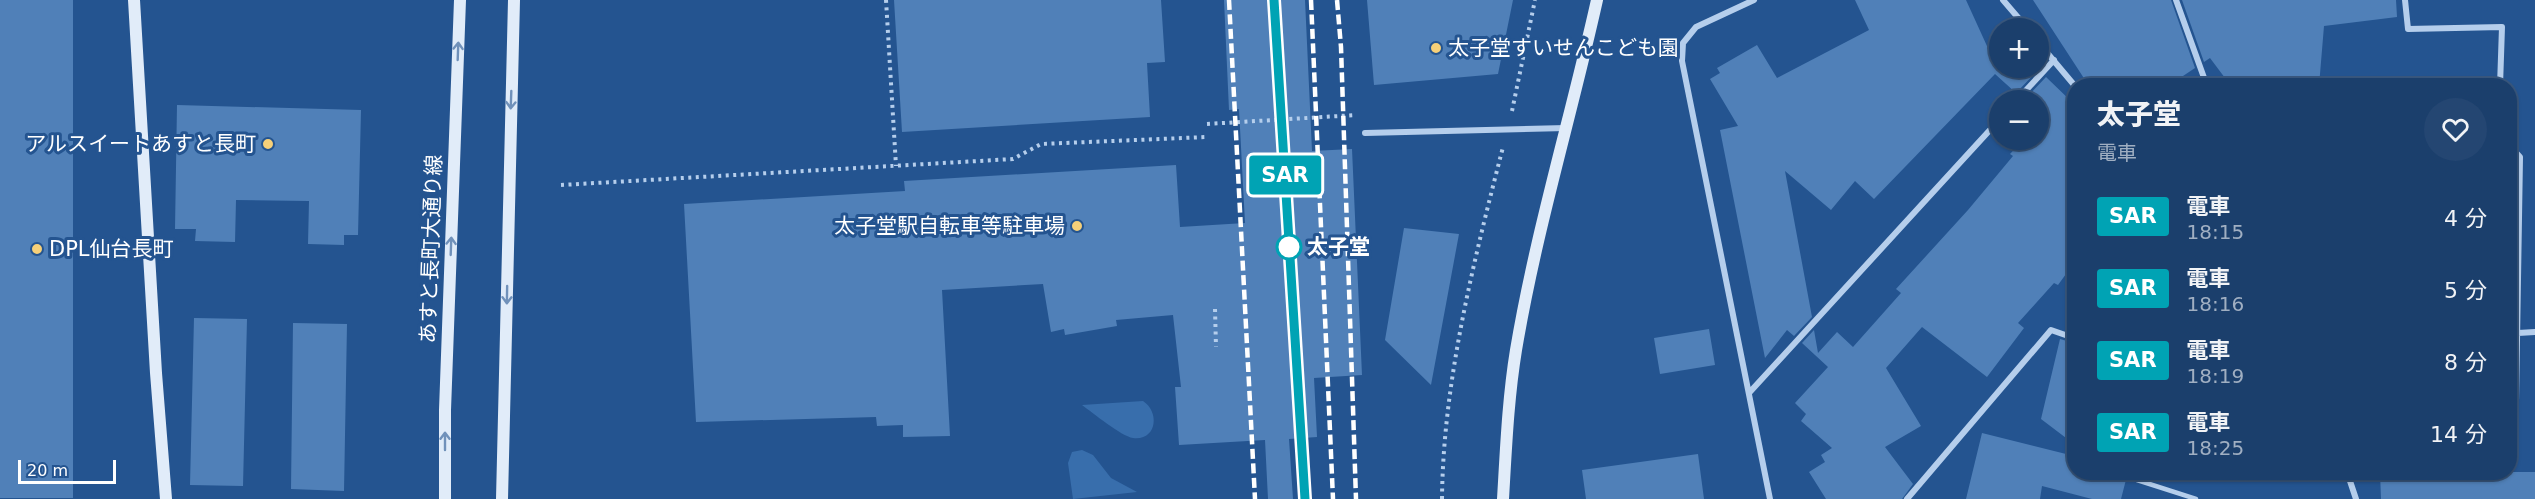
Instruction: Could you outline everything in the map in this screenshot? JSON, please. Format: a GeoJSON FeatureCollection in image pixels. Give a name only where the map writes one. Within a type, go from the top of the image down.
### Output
{"type":"FeatureCollection","features":[{"type":"Feature","properties":{"kind":"street"},"geometry":{"type":"LineString","coordinates":[[134,0],[156,374],[166,499]]}},
{"type":"Feature","properties":{"kind":"street","name":"あすと長町大通り線"},"geometry":{"type":"LineString","coordinates":[[445,499],[445,399],[459,0]]}},
{"type":"Feature","properties":{"kind":"street"},"geometry":{"type":"LineString","coordinates":[[502,499],[514,0]]}},
{"type":"Feature","properties":{"kind":"street"},"geometry":{"type":"LineString","coordinates":[[1503,499],[1506,442],[1516,351],[1542,220],[1597,0]]}},
{"type":"Feature","properties":{"kind":"street"},"geometry":{"type":"LineString","coordinates":[[1754,0],[1696,27],[1683,43],[1682,61],[1770,499]]}},
{"type":"Feature","properties":{"kind":"street"},"geometry":{"type":"LineString","coordinates":[[2003,0],[2018,18]]}},
{"type":"Feature","properties":{"kind":"street"},"geometry":{"type":"LineString","coordinates":[[2176,0],[2204,78]]}},
{"type":"Feature","properties":{"kind":"street"},"geometry":{"type":"LineString","coordinates":[[2405,0],[2408,29],[2502,27],[2500,78]]}},
{"type":"Feature","properties":{"kind":"street"},"geometry":{"type":"LineString","coordinates":[[2049,54],[2069,78]]}},
{"type":"Feature","properties":{"kind":"street"},"geometry":{"type":"LineString","coordinates":[[2026,90],[2054,60]]}},
{"type":"Feature","properties":{"kind":"street"},"geometry":{"type":"LineString","coordinates":[[1365,133],[1566,128]]}},
{"type":"Feature","properties":{"kind":"street"},"geometry":{"type":"LineString","coordinates":[[1749,393],[1989,131]]}},
{"type":"Feature","properties":{"kind":"street"},"geometry":{"type":"LineString","coordinates":[[2517,154],[2520,157],[2517,368]]}},
{"type":"Feature","properties":{"kind":"street"},"geometry":{"type":"LineString","coordinates":[[1906,499],[2051,330],[2067,336]]}},
{"type":"Feature","properties":{"kind":"street"},"geometry":{"type":"LineString","coordinates":[[2518,333],[2535,332]]}},
{"type":"Feature","properties":{"kind":"street"},"geometry":{"type":"LineString","coordinates":[[2350,480],[2356,499]]}},
{"type":"Feature","properties":{"kind":"lane"},"geometry":{"type":"LineString","coordinates":[[2137,480],[2196,499]]}},
{"type":"Feature","properties":{"kind":"path"},"geometry":{"type":"LineString","coordinates":[[886,0],[896,165]]}},
{"type":"Feature","properties":{"kind":"path"},"geometry":{"type":"LineString","coordinates":[[1442,499],[1449,405],[1473,262],[1508,130],[1535,0]]}},
{"type":"Feature","properties":{"kind":"path"},"geometry":{"type":"LineString","coordinates":[[561,185],[1013,159],[1041,144],[1207,137]]}},
{"type":"Feature","properties":{"kind":"path"},"geometry":{"type":"LineString","coordinates":[[1215,309],[1216,347]]}},
{"type":"Feature","properties":{"kind":"shaded area"},"geometry":{"type":"Polygon","coordinates":[[[1143,401],[1154,418],[1151,431],[1141,438],[1133,438],[1122,433],[1082,405],[1143,401]]]}},
{"type":"Feature","properties":{"kind":"shaded area"},"geometry":{"type":"Polygon","coordinates":[[[1082,450],[1093,455],[1111,478],[1137,492],[1073,499],[1068,463],[1072,452],[1082,450]]]}},
{"type":"Feature","properties":{"kind":"building","name":"DPL仙台長町"},"geometry":{"type":"Polygon","coordinates":[[[0,0],[73,0],[73,498],[0,498],[0,0]]]}},
{"type":"Feature","properties":{"kind":"building"},"geometry":{"type":"Polygon","coordinates":[[[894,0],[1161,0],[1165,62],[1147,63],[1150,117],[902,132],[894,0]]]}},
{"type":"Feature","properties":{"kind":"building"},"geometry":{"type":"Polygon","coordinates":[[[1224,0],[1305,0],[1312,151],[1352,149],[1362,375],[1314,378],[1317,437],[1289,439],[1293,499],[1268,499],[1265,440],[1179,445],[1175,387],[1181,387],[1173,315],[1116,320],[1117,326],[1065,335],[1064,329],[1051,332],[1043,284],[942,290],[950,436],[903,437],[903,425],[877,426],[876,417],[696,422],[684,204],[905,191],[904,181],[1176,165],[1180,227],[1245,223],[1239,109],[1229,110],[1224,0]]]}},
{"type":"Feature","properties":{"kind":"building","name":"太子堂すいせんこども園"},"geometry":{"type":"Polygon","coordinates":[[[1367,0],[1513,0],[1498,74],[1374,85],[1367,0]]]}},
{"type":"Feature","properties":{"kind":"building"},"geometry":{"type":"Polygon","coordinates":[[[1855,0],[1966,0],[1989,50],[1989,78],[1991,78],[1874,199],[1855,181],[1831,210],[1785,171],[1812,317],[1794,336],[1787,330],[1765,358],[1720,130],[1738,126],[1710,79],[1720,73],[1717,68],[1757,45],[1777,78],[1869,30],[1855,0]]]}},
{"type":"Feature","properties":{"kind":"building"},"geometry":{"type":"Polygon","coordinates":[[[2033,0],[2171,0],[2195,68],[2180,78],[2084,78],[2049,25],[2049,18],[2045,18],[2033,0]]]}},
{"type":"Feature","properties":{"kind":"building"},"geometry":{"type":"Polygon","coordinates":[[[2182,0],[2396,0],[2397,17],[2324,26],[2320,78],[2225,78],[2210,58],[2204,62],[2182,0]]]}},
{"type":"Feature","properties":{"kind":"building"},"geometry":{"type":"Polygon","coordinates":[[[1999,78],[2030,78],[2019,90],[2013,90],[1999,78]]]}},
{"type":"Feature","properties":{"kind":"building"},"geometry":{"type":"Polygon","coordinates":[[[2047,78],[2067,97],[2067,273],[2058,285],[2054,283],[2018,323],[2024,328],[1987,377],[1922,327],[1886,368],[1921,426],[1885,447],[1913,484],[1902,499],[1826,499],[1809,472],[1825,462],[1821,455],[1832,448],[1801,421],[1806,414],[1795,403],[1828,367],[1802,343],[1814,330],[1818,353],[1837,332],[1853,347],[1901,293],[1896,289],[1968,210],[2013,156],[2010,154],[2014,150],[2049,150],[2049,90],[2034,90],[2047,78]]]}},
{"type":"Feature","properties":{"kind":"building","name":"アルスイートあすと長町"},"geometry":{"type":"Polygon","coordinates":[[[177,105],[361,110],[358,235],[344,235],[344,245],[308,244],[309,201],[236,200],[235,242],[195,241],[196,229],[175,229],[177,105]]]}},
{"type":"Feature","properties":{"kind":"building"},"geometry":{"type":"Polygon","coordinates":[[[1404,228],[1459,234],[1431,385],[1385,340],[1404,228]]]}},
{"type":"Feature","properties":{"kind":"building"},"geometry":{"type":"Polygon","coordinates":[[[194,318],[247,319],[243,486],[190,485],[194,318]]]}},
{"type":"Feature","properties":{"kind":"building"},"geometry":{"type":"Polygon","coordinates":[[[293,323],[347,324],[344,491],[291,489],[293,323]]]}},
{"type":"Feature","properties":{"kind":"building"},"geometry":{"type":"Polygon","coordinates":[[[1709,329],[1715,365],[1660,374],[1654,338],[1709,329]]]}},
{"type":"Feature","properties":{"kind":"building"},"geometry":{"type":"Polygon","coordinates":[[[2060,339],[2067,341],[2067,439],[2041,419],[2060,339]]]}},
{"type":"Feature","properties":{"kind":"building"},"geometry":{"type":"Polygon","coordinates":[[[1982,433],[2067,454],[2067,480],[2126,480],[2121,499],[2092,499],[2042,486],[2040,499],[1966,499],[1982,433]]]}},
{"type":"Feature","properties":{"kind":"building"},"geometry":{"type":"Polygon","coordinates":[[[1698,454],[1704,499],[1586,499],[1582,470],[1698,454]]]}},
{"type":"Feature","properties":{"kind":"building"},"geometry":{"type":"Polygon","coordinates":[[[2517,472],[2535,472],[2535,499],[2381,499],[2380,480],[2517,480],[2517,472]]]}},
{"type":"Feature","properties":{"kind":"railway"},"geometry":{"type":"LineString","coordinates":[[1229,0],[1255,499]]}},
{"type":"Feature","properties":{"kind":"railway"},"geometry":{"type":"LineString","coordinates":[[1274,0],[1305,499]]}},
{"type":"Feature","properties":{"kind":"railway"},"geometry":{"type":"LineString","coordinates":[[1311,0],[1333,499]]}},
{"type":"Feature","properties":{"kind":"railway"},"geometry":{"type":"LineString","coordinates":[[1337,0],[1341,47],[1356,499]]}},
{"type":"Feature","properties":{"kind":"train","name":"SAR"},"geometry":{"type":"LineString","coordinates":[[1274,0],[1305,499]]}},
{"type":"Feature","properties":{"kind":"place","name":"太子堂すいせんこども園"},"geometry":{"type":"Point","coordinates":[1436,48]}},
{"type":"Feature","properties":{"kind":"place","name":"アルスイートあすと長町"},"geometry":{"type":"Point","coordinates":[268,144]}},
{"type":"Feature","properties":{"kind":"place","name":"太子堂駅自転車等駐車場"},"geometry":{"type":"Point","coordinates":[1077,226]}},
{"type":"Feature","properties":{"kind":"place","name":"太子堂"},"geometry":{"type":"Point","coordinates":[1289,247]}},
{"type":"Feature","properties":{"kind":"place","name":"DPL仙台長町"},"geometry":{"type":"Point","coordinates":[37,249]}}]}
